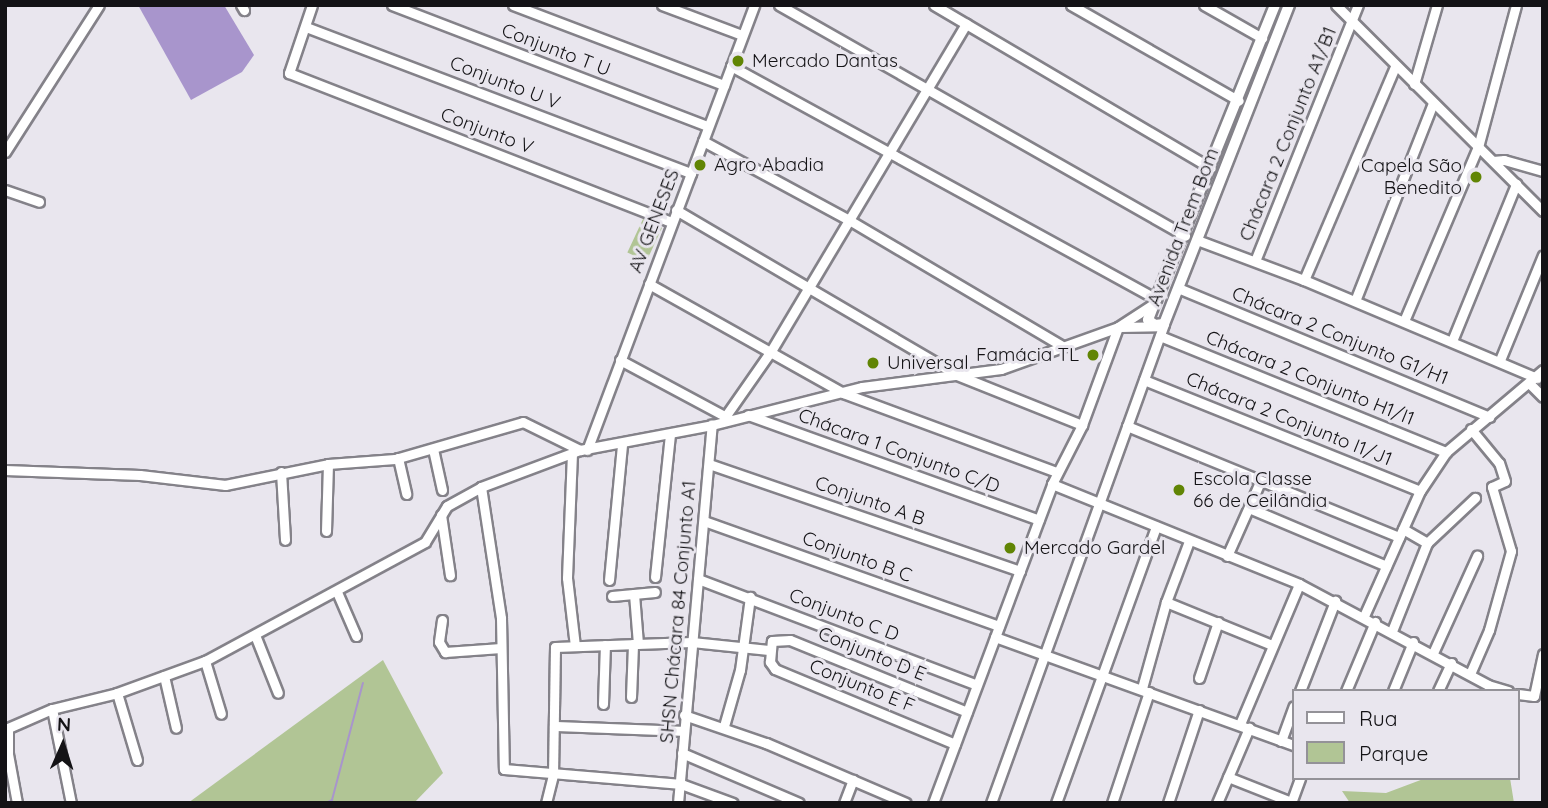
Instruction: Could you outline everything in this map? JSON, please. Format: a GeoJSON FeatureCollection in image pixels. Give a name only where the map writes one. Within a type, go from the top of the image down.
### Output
{"type":"FeatureCollection","features":[{"type":"Feature","properties":{"kind":"street"},"geometry":{"type":"LineString","coordinates":[[5,152],[99,5]]}},
{"type":"Feature","properties":{"kind":"street"},"geometry":{"type":"LineString","coordinates":[[306,27],[313,5]]}},
{"type":"Feature","properties":{"kind":"street","name":"Conjunto T U"},"geometry":{"type":"LineString","coordinates":[[392,5],[708,127]]}},
{"type":"Feature","properties":{"kind":"street"},"geometry":{"type":"LineString","coordinates":[[513,5],[724,85]]}},
{"type":"Feature","properties":{"kind":"street"},"geometry":{"type":"LineString","coordinates":[[662,5],[742,35]]}},
{"type":"Feature","properties":{"kind":"street","name":"AV GENESES"},"geometry":{"type":"LineString","coordinates":[[575,646],[567,578],[580,451],[620,360],[754,5]]}},
{"type":"Feature","properties":{"kind":"street"},"geometry":{"type":"LineString","coordinates":[[934,5],[1211,168]]}},
{"type":"Feature","properties":{"kind":"street"},"geometry":{"type":"LineString","coordinates":[[1071,5],[1239,101]]}},
{"type":"Feature","properties":{"kind":"street"},"geometry":{"type":"LineString","coordinates":[[1204,5],[1262,38]]}},
{"type":"Feature","properties":{"kind":"street","name":"Avenida Trem Bom"},"geometry":{"type":"LineString","coordinates":[[1275,5],[1185,236],[1155,301],[1149,320],[1161,329],[1289,5]]}},
{"type":"Feature","properties":{"kind":"street"},"geometry":{"type":"LineString","coordinates":[[1336,5],[1543,211]]}},
{"type":"Feature","properties":{"kind":"street","name":"Chácara 2 Conjunto A1/B1"},"geometry":{"type":"LineString","coordinates":[[1255,261],[1358,5]]}},
{"type":"Feature","properties":{"kind":"street"},"geometry":{"type":"LineString","coordinates":[[1414,85],[1437,5]]}},
{"type":"Feature","properties":{"kind":"street"},"geometry":{"type":"LineString","coordinates":[[1404,321],[1478,147],[1516,5]]}},
{"type":"Feature","properties":{"kind":"street"},"geometry":{"type":"LineString","coordinates":[[780,6],[926,92],[1185,236]]}},
{"type":"Feature","properties":{"kind":"street"},"geometry":{"type":"LineString","coordinates":[[728,417],[771,351],[966,24]]}},
{"type":"Feature","properties":{"kind":"street","name":"Conjunto V"},"geometry":{"type":"LineString","coordinates":[[306,27],[289,73],[672,222]]}},
{"type":"Feature","properties":{"kind":"street","name":"Conjunto U V"},"geometry":{"type":"LineString","coordinates":[[306,27],[691,173]]}},
{"type":"Feature","properties":{"kind":"street"},"geometry":{"type":"LineString","coordinates":[[17,803],[8,754],[8,728],[52,709],[117,693],[205,661],[337,592],[425,542],[434,533],[440,513],[481,487],[580,451],[712,425],[728,417],[748,415],[843,393],[1001,369],[1118,327],[1155,301],[731,66]]}},
{"type":"Feature","properties":{"kind":"street"},"geometry":{"type":"LineString","coordinates":[[1304,280],[1395,66]]}},
{"type":"Feature","properties":{"kind":"street"},"geometry":{"type":"LineString","coordinates":[[1355,301],[1433,103]]}},
{"type":"Feature","properties":{"kind":"street"},"geometry":{"type":"LineString","coordinates":[[703,141],[849,220],[1062,346]]}},
{"type":"Feature","properties":{"kind":"street"},"geometry":{"type":"LineString","coordinates":[[1493,161],[1504,160],[1543,171]]}},
{"type":"Feature","properties":{"kind":"street"},"geometry":{"type":"LineString","coordinates":[[1452,341],[1516,184]]}},
{"type":"Feature","properties":{"kind":"street"},"geometry":{"type":"LineString","coordinates":[[5,190],[39,202]]}},
{"type":"Feature","properties":{"kind":"street"},"geometry":{"type":"LineString","coordinates":[[676,210],[810,285],[957,375],[1082,425]]}},
{"type":"Feature","properties":{"kind":"street"},"geometry":{"type":"LineString","coordinates":[[1196,240],[1304,280],[1500,360],[1536,377],[1543,397]]}},
{"type":"Feature","properties":{"kind":"street"},"geometry":{"type":"LineString","coordinates":[[1500,360],[1543,255]]}},
{"type":"Feature","properties":{"kind":"street"},"geometry":{"type":"LineString","coordinates":[[649,284],[843,393],[1058,471]]}},
{"type":"Feature","properties":{"kind":"street","name":"Chácara 2 Conjunto G1/H1"},"geometry":{"type":"LineString","coordinates":[[1178,288],[1489,417]]}},
{"type":"Feature","properties":{"kind":"street"},"geometry":{"type":"LineString","coordinates":[[991,803],[1041,656],[1161,329],[1118,327]]}},
{"type":"Feature","properties":{"kind":"street"},"geometry":{"type":"LineString","coordinates":[[933,803],[1052,484],[1082,425],[1118,327]]}},
{"type":"Feature","properties":{"kind":"street","name":"Chácara 2 Conjunto H1/I1"},"geometry":{"type":"LineString","coordinates":[[1161,329],[1446,452]]}},
{"type":"Feature","properties":{"kind":"street"},"geometry":{"type":"LineString","coordinates":[[620,360],[728,417]]}},
{"type":"Feature","properties":{"kind":"street"},"geometry":{"type":"LineString","coordinates":[[1364,617],[1420,491],[1446,452],[1536,377]]}},
{"type":"Feature","properties":{"kind":"street","name":"Chácara 2 Conjunto I1/J1"},"geometry":{"type":"LineString","coordinates":[[1144,380],[1420,491]]}},
{"type":"Feature","properties":{"kind":"street","name":"Chácara 1 Conjunto C/D"},"geometry":{"type":"LineString","coordinates":[[748,415],[1039,520]]}},
{"type":"Feature","properties":{"kind":"street"},"geometry":{"type":"LineString","coordinates":[[5,470],[140,475],[211,486],[328,464],[398,458],[523,422],[580,451]]}},
{"type":"Feature","properties":{"kind":"street","name":"SHSN Chácara 84 Conjunto A1"},"geometry":{"type":"LineString","coordinates":[[678,803],[682,731],[712,425]]}},
{"type":"Feature","properties":{"kind":"street"},"geometry":{"type":"LineString","coordinates":[[1127,426],[1260,482],[1427,542]]}},
{"type":"Feature","properties":{"kind":"street"},"geometry":{"type":"LineString","coordinates":[[1470,674],[1489,630],[1511,551],[1492,487],[1504,481],[1499,463],[1471,429]]}},
{"type":"Feature","properties":{"kind":"street"},"geometry":{"type":"LineString","coordinates":[[655,577],[670,433]]}},
{"type":"Feature","properties":{"kind":"street"},"geometry":{"type":"LineString","coordinates":[[609,580],[622,444]]}},
{"type":"Feature","properties":{"kind":"street"},"geometry":{"type":"LineString","coordinates":[[433,449],[442,490]]}},
{"type":"Feature","properties":{"kind":"street"},"geometry":{"type":"LineString","coordinates":[[398,458],[406,494]]}},
{"type":"Feature","properties":{"kind":"street"},"geometry":{"type":"LineString","coordinates":[[326,531],[328,464]]}},
{"type":"Feature","properties":{"kind":"street","name":"Conjunto A B"},"geometry":{"type":"LineString","coordinates":[[709,464],[1020,571]]}},
{"type":"Feature","properties":{"kind":"street"},"geometry":{"type":"LineString","coordinates":[[281,472],[285,540]]}},
{"type":"Feature","properties":{"kind":"street"},"geometry":{"type":"LineString","coordinates":[[1227,556],[1260,482]]}},
{"type":"Feature","properties":{"kind":"street"},"geometry":{"type":"LineString","coordinates":[[1052,484],[1299,584],[1413,642],[1488,685],[1501,689]]}},
{"type":"Feature","properties":{"kind":"street"},"geometry":{"type":"LineString","coordinates":[[481,487],[497,576],[503,769],[681,784],[733,803]]}},
{"type":"Feature","properties":{"kind":"street"},"geometry":{"type":"LineString","coordinates":[[1392,631],[1427,542],[1475,498]]}},
{"type":"Feature","properties":{"kind":"street"},"geometry":{"type":"LineString","coordinates":[[1249,508],[1386,566]]}},
{"type":"Feature","properties":{"kind":"street"},"geometry":{"type":"LineString","coordinates":[[440,513],[450,575]]}},
{"type":"Feature","properties":{"kind":"street","name":"Conjunto B C"},"geometry":{"type":"LineString","coordinates":[[704,521],[999,626]]}},
{"type":"Feature","properties":{"kind":"street"},"geometry":{"type":"LineString","coordinates":[[1056,803],[1156,526]]}},
{"type":"Feature","properties":{"kind":"street"},"geometry":{"type":"LineString","coordinates":[[1112,803],[1146,690],[1166,602],[1189,541]]}},
{"type":"Feature","properties":{"kind":"street"},"geometry":{"type":"LineString","coordinates":[[1433,653],[1477,556]]}},
{"type":"Feature","properties":{"kind":"street","name":"Conjunto C D"},"geometry":{"type":"LineString","coordinates":[[698,579],[977,685]]}},
{"type":"Feature","properties":{"kind":"street"},"geometry":{"type":"LineString","coordinates":[[1217,803],[1272,645],[1299,584]]}},
{"type":"Feature","properties":{"kind":"street"},"geometry":{"type":"LineString","coordinates":[[337,592],[356,636]]}},
{"type":"Feature","properties":{"kind":"street"},"geometry":{"type":"LineString","coordinates":[[612,596],[655,592]]}},
{"type":"Feature","properties":{"kind":"street"},"geometry":{"type":"LineString","coordinates":[[631,697],[635,644],[634,594]]}},
{"type":"Feature","properties":{"kind":"street"},"geometry":{"type":"LineString","coordinates":[[724,726],[737,685],[750,597]]}},
{"type":"Feature","properties":{"kind":"street"},"geometry":{"type":"LineString","coordinates":[[1301,689],[1335,601]]}},
{"type":"Feature","properties":{"kind":"street"},"geometry":{"type":"LineString","coordinates":[[1166,602],[1272,645]]}},
{"type":"Feature","properties":{"kind":"street"},"geometry":{"type":"LineString","coordinates":[[442,620],[439,642],[445,652],[501,649]]}},
{"type":"Feature","properties":{"kind":"street"},"geometry":{"type":"LineString","coordinates":[[1199,678],[1218,622]]}},
{"type":"Feature","properties":{"kind":"street"},"geometry":{"type":"LineString","coordinates":[[1347,689],[1375,622]]}},
{"type":"Feature","properties":{"kind":"street"},"geometry":{"type":"LineString","coordinates":[[255,635],[278,693]]}},
{"type":"Feature","properties":{"kind":"street","name":"Conjunto D E"},"geometry":{"type":"LineString","coordinates":[[769,650],[772,641],[781,638],[967,712]]}},
{"type":"Feature","properties":{"kind":"street"},"geometry":{"type":"LineString","coordinates":[[995,638],[1292,744]]}},
{"type":"Feature","properties":{"kind":"street"},"geometry":{"type":"LineString","coordinates":[[546,803],[553,775],[555,647],[692,642],[769,650]]}},
{"type":"Feature","properties":{"kind":"street"},"geometry":{"type":"LineString","coordinates":[[1394,689],[1413,642]]}},
{"type":"Feature","properties":{"kind":"street"},"geometry":{"type":"LineString","coordinates":[[603,704],[605,645]]}},
{"type":"Feature","properties":{"kind":"street","name":"Conjunto E F"},"geometry":{"type":"LineString","coordinates":[[769,650],[775,669],[955,744]]}},
{"type":"Feature","properties":{"kind":"street"},"geometry":{"type":"LineString","coordinates":[[1520,694],[1538,697],[1543,654]]}},
{"type":"Feature","properties":{"kind":"street"},"geometry":{"type":"LineString","coordinates":[[205,661],[221,714]]}},
{"type":"Feature","properties":{"kind":"street"},"geometry":{"type":"LineString","coordinates":[[1439,689],[1451,663]]}},
{"type":"Feature","properties":{"kind":"street"},"geometry":{"type":"LineString","coordinates":[[163,676],[176,728]]}},
{"type":"Feature","properties":{"kind":"street"},"geometry":{"type":"LineString","coordinates":[[117,693],[137,760]]}},
{"type":"Feature","properties":{"kind":"street"},"geometry":{"type":"LineString","coordinates":[[52,709],[71,803]]}},
{"type":"Feature","properties":{"kind":"street"},"geometry":{"type":"LineString","coordinates":[[1168,803],[1199,710]]}},
{"type":"Feature","properties":{"kind":"street"},"geometry":{"type":"LineString","coordinates":[[1281,741],[1292,711]]}},
{"type":"Feature","properties":{"kind":"street"},"geometry":{"type":"LineString","coordinates":[[684,715],[724,726],[906,803]]}},
{"type":"Feature","properties":{"kind":"street"},"geometry":{"type":"LineString","coordinates":[[554,726],[682,731]]}},
{"type":"Feature","properties":{"kind":"street"},"geometry":{"type":"LineString","coordinates":[[681,753],[799,803]]}},
{"type":"Feature","properties":{"kind":"street"},"geometry":{"type":"LineString","coordinates":[[1228,777],[1291,802],[1299,780]]}},
{"type":"Feature","properties":{"kind":"street"},"geometry":{"type":"LineString","coordinates":[[844,803],[853,780]]}},
{"type":"Feature","properties":{"kind":"green space"},"geometry":{"type":"Polygon","coordinates":[[[643,219],[662,228],[646,261],[627,253],[643,219]]]}},
{"type":"Feature","properties":{"kind":"green space"},"geometry":{"type":"Polygon","coordinates":[[[383,660],[443,773],[414,803],[188,803],[383,660]]]}},
{"type":"Feature","properties":{"kind":"green space"},"geometry":{"type":"Polygon","coordinates":[[[1421,780],[1510,780],[1514,803],[1350,803],[1342,791],[1386,793],[1421,780]]]}},
{"type":"Feature","properties":{"kind":"shaded area"},"geometry":{"type":"Polygon","coordinates":[[[138,5],[224,5],[254,55],[242,72],[191,100],[138,5]]]}},
{"type":"Feature","properties":{"kind":"waterway"},"geometry":{"type":"LineString","coordinates":[[326,803],[332,800],[363,683]]}},
{"type":"Feature","properties":{"kind":"place","name":"Mercado Dantas"},"geometry":{"type":"Point","coordinates":[738,61]}},
{"type":"Feature","properties":{"kind":"place","name":"Agro Abadia"},"geometry":{"type":"Point","coordinates":[700,165]}},
{"type":"Feature","properties":{"kind":"place","name":"Capela São Benedito"},"geometry":{"type":"Point","coordinates":[1476,177]}},
{"type":"Feature","properties":{"kind":"place","name":"Famácia TL"},"geometry":{"type":"Point","coordinates":[1093,355]}},
{"type":"Feature","properties":{"kind":"place","name":"Universal"},"geometry":{"type":"Point","coordinates":[873,363]}},
{"type":"Feature","properties":{"kind":"place","name":"Escola Classe 66 de Ceilândia"},"geometry":{"type":"Point","coordinates":[1179,490]}},
{"type":"Feature","properties":{"kind":"place","name":"Mercado Gardel"},"geometry":{"type":"Point","coordinates":[1010,548]}}]}
